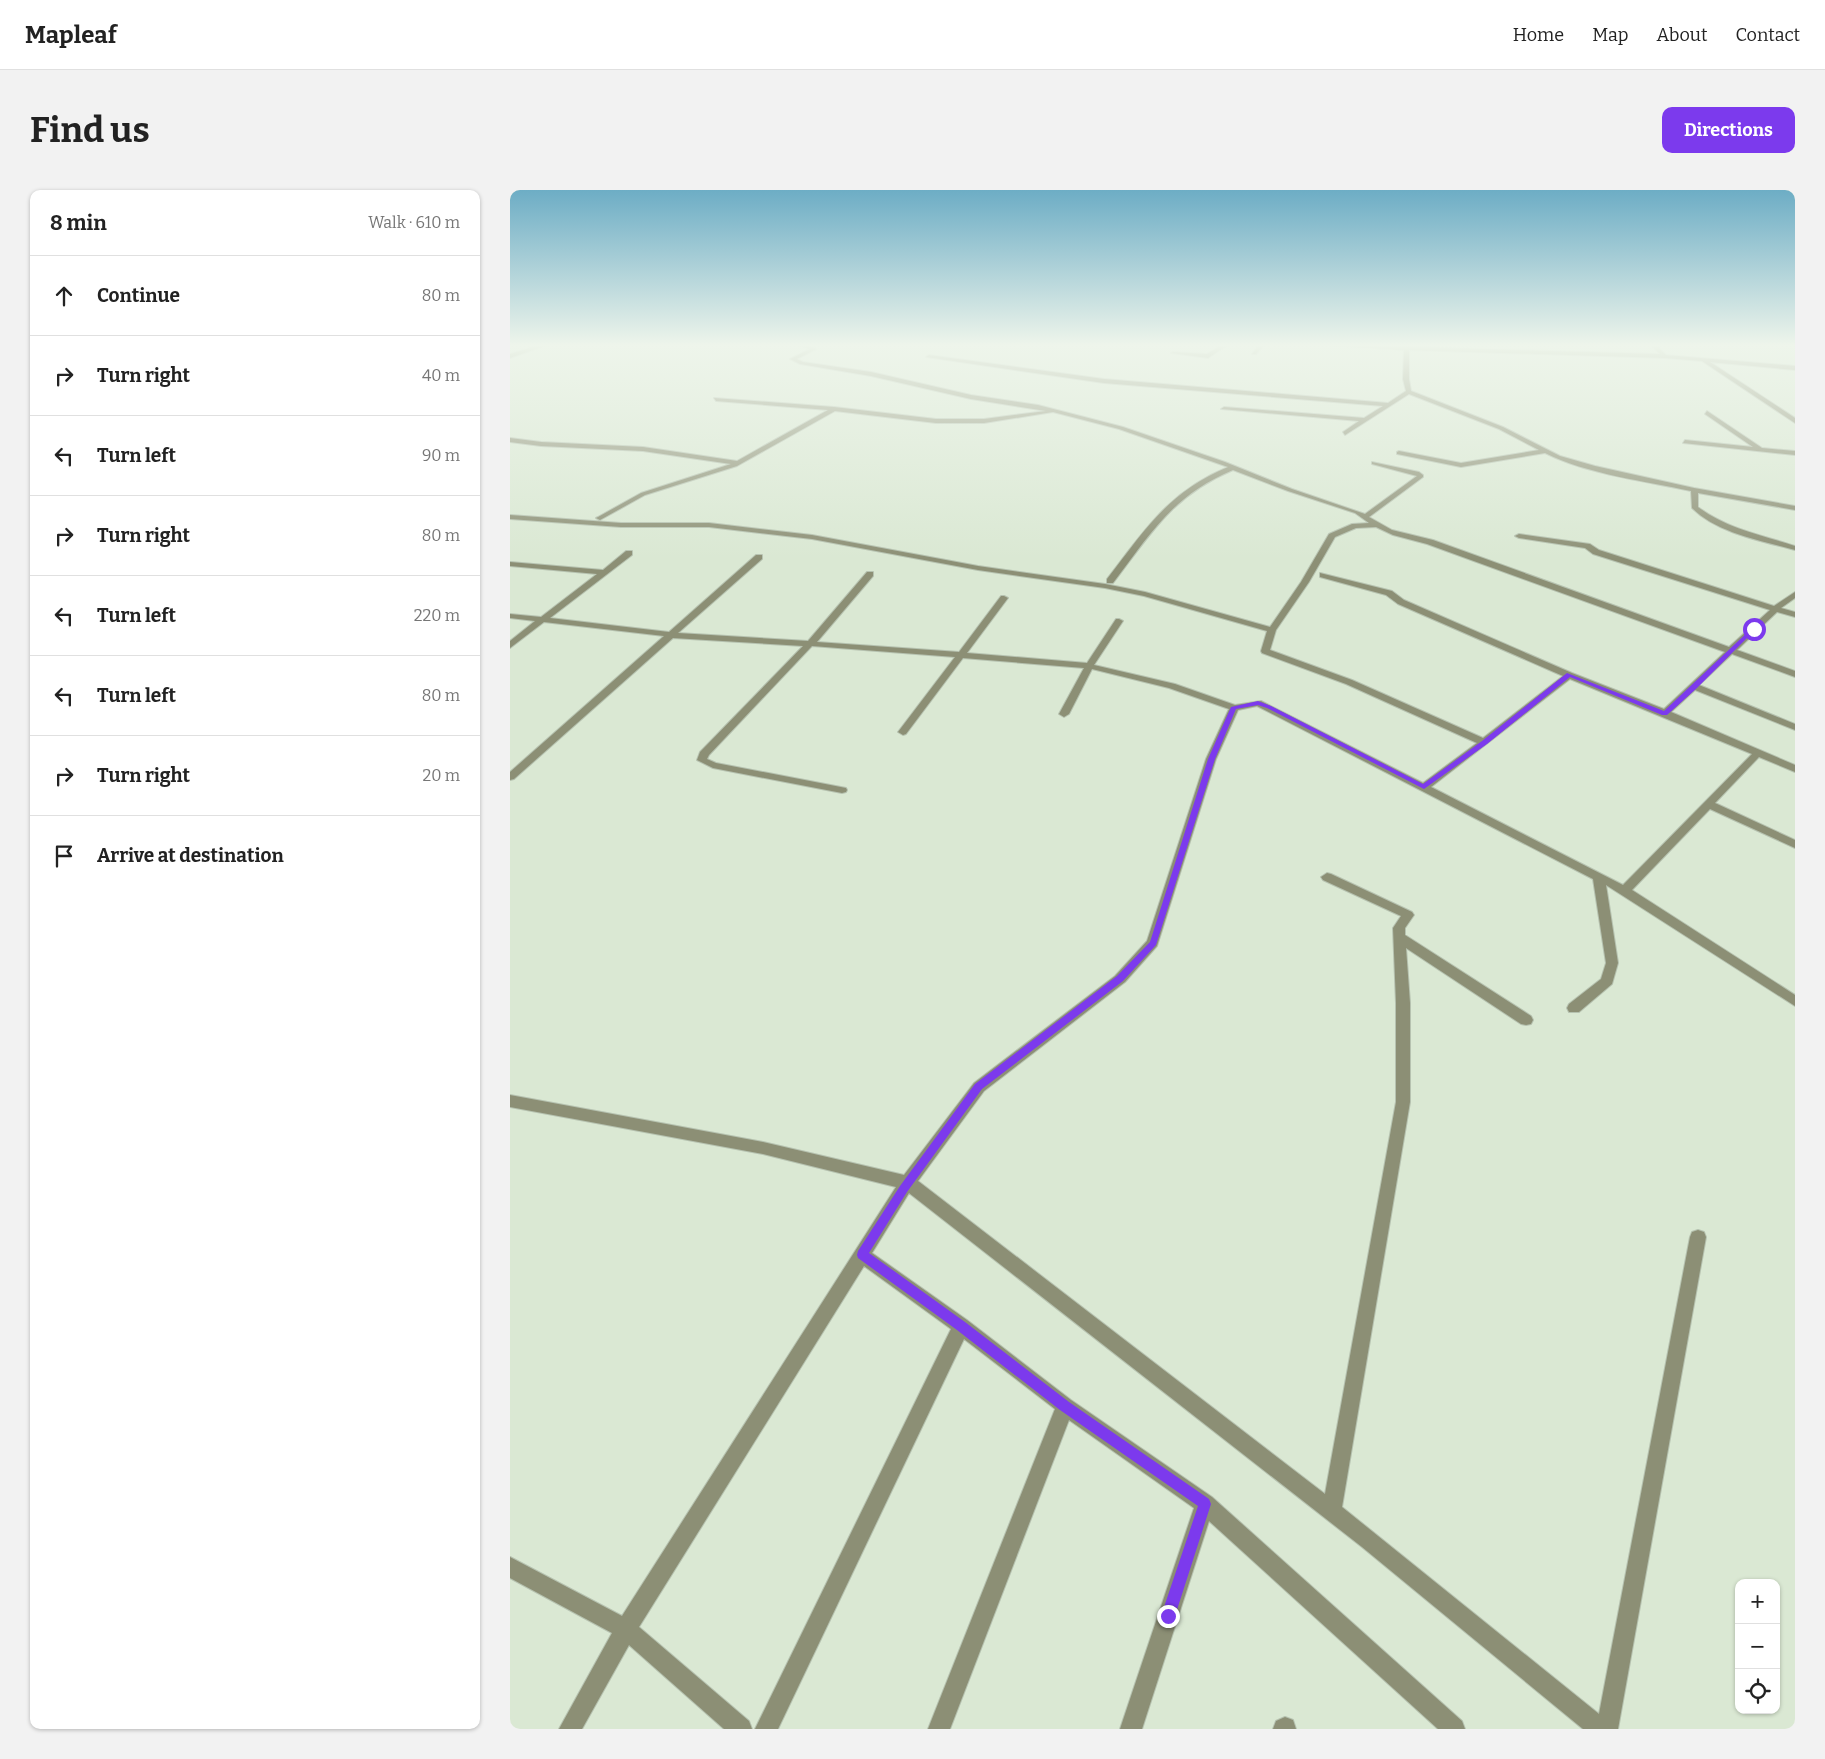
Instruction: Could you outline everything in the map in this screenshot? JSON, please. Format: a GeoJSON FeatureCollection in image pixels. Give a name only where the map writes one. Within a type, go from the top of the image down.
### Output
{"type":"FeatureCollection","features":[{"type":"Feature","properties":{"kind":"street"},"geometry":{"type":"LineString","coordinates":[[600,518],[643,494],[739,463],[822,416]]}},
{"type":"Feature","properties":{"kind":"street"},"geometry":{"type":"LineString","coordinates":[[900,416],[950,421],[984,421],[1020,416]]}},
{"type":"Feature","properties":{"kind":"street"},"geometry":{"type":"LineString","coordinates":[[1073,416],[1120,428],[1234,467],[1290,490],[1366,516],[1376,525]]}},
{"type":"Feature","properties":{"kind":"street"},"geometry":{"type":"LineString","coordinates":[[1312,416],[1366,420]]}},
{"type":"Feature","properties":{"kind":"street"},"geometry":{"type":"LineString","coordinates":[[1344,433],[1372,416]]}},
{"type":"Feature","properties":{"kind":"street"},"geometry":{"type":"LineString","coordinates":[[1470,416],[1501,428],[1544,451],[1594,468],[1694,490],[1795,508]]}},
{"type":"Feature","properties":{"kind":"street"},"geometry":{"type":"LineString","coordinates":[[1711,416],[1761,450]]}},
{"type":"Feature","properties":{"kind":"street"},"geometry":{"type":"LineString","coordinates":[[510,440],[541,444],[643,449],[739,463]]}},
{"type":"Feature","properties":{"kind":"street"},"geometry":{"type":"LineString","coordinates":[[1685,442],[1795,453]]}},
{"type":"Feature","properties":{"kind":"street"},"geometry":{"type":"LineString","coordinates":[[1399,453],[1461,465],[1544,451]]}},
{"type":"Feature","properties":{"kind":"street"},"geometry":{"type":"LineString","coordinates":[[1366,516],[1421,476],[1417,473],[1374,463]]}},
{"type":"Feature","properties":{"kind":"street"},"geometry":{"type":"LineString","coordinates":[[1110,581],[1162,516],[1180,497],[1199,483],[1234,467]]}},
{"type":"Feature","properties":{"kind":"street"},"geometry":{"type":"LineString","coordinates":[[1694,490],[1695,508],[1700,513],[1737,529],[1795,548]]}},
{"type":"Feature","properties":{"kind":"street"},"geometry":{"type":"LineString","coordinates":[[510,517],[621,525],[709,525],[812,537],[978,568],[1105,586],[1145,594],[1272,630]]}},
{"type":"Feature","properties":{"kind":"street"},"geometry":{"type":"LineString","coordinates":[[1484,742],[1349,682],[1265,651],[1266,643],[1272,630],[1332,536],[1354,526],[1376,525],[1430,542],[1795,674]]}},
{"type":"Feature","properties":{"kind":"street"},"geometry":{"type":"LineString","coordinates":[[1519,536],[1587,546],[1596,552],[1795,615]]}},
{"type":"Feature","properties":{"kind":"street"},"geometry":{"type":"LineString","coordinates":[[510,644],[544,620],[629,552]]}},
{"type":"Feature","properties":{"kind":"street"},"geometry":{"type":"LineString","coordinates":[[510,777],[759,557]]}},
{"type":"Feature","properties":{"kind":"street"},"geometry":{"type":"LineString","coordinates":[[510,564],[605,572]]}},
{"type":"Feature","properties":{"kind":"street"},"geometry":{"type":"LineString","coordinates":[[842,790],[713,765],[702,760],[704,754],[811,643],[870,574]]}},
{"type":"Feature","properties":{"kind":"street"},"geometry":{"type":"LineString","coordinates":[[1323,575],[1389,593],[1401,602],[1795,769]]}},
{"type":"Feature","properties":{"kind":"street"},"geometry":{"type":"LineString","coordinates":[[1664,713],[1695,687],[1776,608],[1795,594]]}},
{"type":"Feature","properties":{"kind":"street"},"geometry":{"type":"LineString","coordinates":[[903,732],[1004,598]]}},
{"type":"Feature","properties":{"kind":"street"},"geometry":{"type":"LineString","coordinates":[[510,616],[673,634],[811,643],[1090,666],[1172,686],[1234,708],[1258,703],[1424,787],[1546,852],[1624,890],[1795,1001]]}},
{"type":"Feature","properties":{"kind":"street"},"geometry":{"type":"LineString","coordinates":[[1064,714],[1090,666],[1119,621]]}},
{"type":"Feature","properties":{"kind":"street"},"geometry":{"type":"LineString","coordinates":[[1424,787],[1569,674]]}},
{"type":"Feature","properties":{"kind":"street"},"geometry":{"type":"LineString","coordinates":[[1695,687],[1795,728]]}},
{"type":"Feature","properties":{"kind":"street"},"geometry":{"type":"LineString","coordinates":[[570,1729],[626,1629],[862,1255],[908,1183],[979,1087],[1120,979],[1153,943],[1211,759],[1234,708]]}},
{"type":"Feature","properties":{"kind":"street"},"geometry":{"type":"LineString","coordinates":[[1624,890],[1758,753]]}},
{"type":"Feature","properties":{"kind":"street"},"geometry":{"type":"LineString","coordinates":[[1709,804],[1795,844]]}},
{"type":"Feature","properties":{"kind":"street"},"geometry":{"type":"LineString","coordinates":[[1574,1008],[1607,981],[1612,963],[1599,877]]}},
{"type":"Feature","properties":{"kind":"street"},"geometry":{"type":"LineString","coordinates":[[1327,878],[1408,915],[1399,928],[1403,1003],[1403,1102],[1332,1511]]}},
{"type":"Feature","properties":{"kind":"street"},"geometry":{"type":"LineString","coordinates":[[1399,937],[1526,1020]]}},
{"type":"Feature","properties":{"kind":"street"},"geometry":{"type":"LineString","coordinates":[[510,1101],[763,1148],[908,1183],[1332,1511],[1600,1729]]}},
{"type":"Feature","properties":{"kind":"street"},"geometry":{"type":"LineString","coordinates":[[1607,1729],[1698,1237]]}},
{"type":"Feature","properties":{"kind":"street"},"geometry":{"type":"LineString","coordinates":[[862,1255],[961,1326],[1065,1406],[1205,1504],[1454,1729]]}},
{"type":"Feature","properties":{"kind":"street"},"geometry":{"type":"LineString","coordinates":[[766,1729],[961,1326]]}},
{"type":"Feature","properties":{"kind":"street"},"geometry":{"type":"LineString","coordinates":[[939,1729],[1065,1406]]}},
{"type":"Feature","properties":{"kind":"street"},"geometry":{"type":"LineString","coordinates":[[1131,1729],[1205,1504]]}},
{"type":"Feature","properties":{"kind":"street"},"geometry":{"type":"LineString","coordinates":[[510,1566],[626,1629],[741,1729]]}},
{"type":"Feature","properties":{"kind":"route"},"geometry":{"type":"LineString","coordinates":[[1168,1616],[1205,1504],[1065,1406],[961,1326],[862,1255],[903,1189],[979,1087],[1120,979],[1153,943],[1211,759],[1234,708],[1258,703],[1269,707],[1424,787],[1569,674],[1664,713],[1695,687],[1754,629]]}}]}
